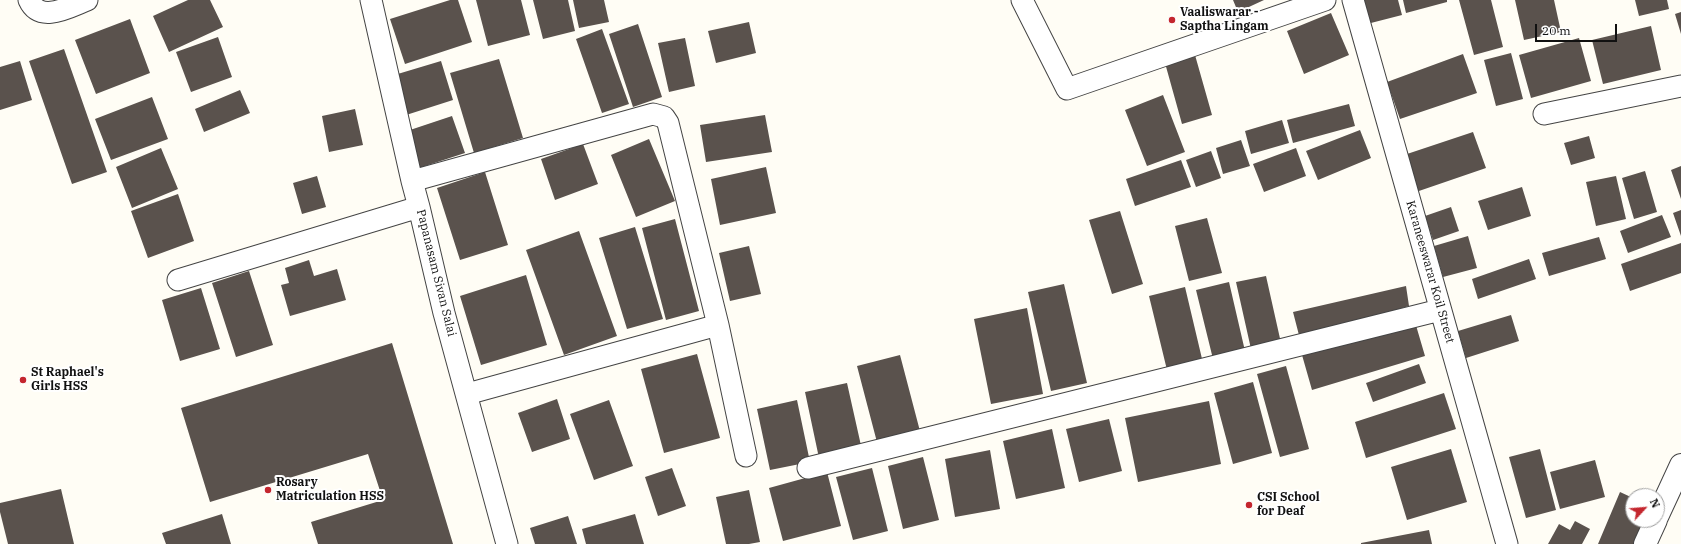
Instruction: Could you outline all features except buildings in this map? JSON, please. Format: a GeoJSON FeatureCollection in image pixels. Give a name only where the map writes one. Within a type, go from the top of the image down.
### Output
{"type":"FeatureCollection","features":[{"type":"Feature","properties":{"kind":"street"},"geometry":{"type":"LineString","coordinates":[[29,0],[32,7],[43,14],[59,11],[87,0]]}},
{"type":"Feature","properties":{"kind":"street","name":"Papanasam Sivan Salai"},"geometry":{"type":"LineString","coordinates":[[371,0],[412,181],[444,312],[507,544]]}},
{"type":"Feature","properties":{"kind":"street"},"geometry":{"type":"LineString","coordinates":[[1022,0],[1067,89],[1325,0]]}},
{"type":"Feature","properties":{"kind":"street","name":"Karaneeswarar Koil Street"},"geometry":{"type":"LineString","coordinates":[[1353,0],[1440,310],[1508,544]]}},
{"type":"Feature","properties":{"kind":"street"},"geometry":{"type":"LineString","coordinates":[[1544,114],[1681,86]]}},
{"type":"Feature","properties":{"kind":"street"},"geometry":{"type":"LineString","coordinates":[[412,181],[652,114],[664,117],[668,122],[718,325],[746,456]]}},
{"type":"Feature","properties":{"kind":"street"},"geometry":{"type":"LineString","coordinates":[[178,280],[419,207]]}},
{"type":"Feature","properties":{"kind":"street"},"geometry":{"type":"LineString","coordinates":[[808,468],[1440,310]]}},
{"type":"Feature","properties":{"kind":"street"},"geometry":{"type":"LineString","coordinates":[[467,394],[718,325]]}},
{"type":"Feature","properties":{"kind":"street"},"geometry":{"type":"LineString","coordinates":[[1665,499],[1681,464]]}},
{"type":"Feature","properties":{"kind":"street"},"geometry":{"type":"LineString","coordinates":[[1645,544],[1652,528]]}},
{"type":"Feature","properties":{"kind":"place","name":"Vaaliswarar - Saptha Lingam"},"geometry":{"type":"Point","coordinates":[1172,20]}},
{"type":"Feature","properties":{"kind":"place","name":"St Raphael's Girls HSS"},"geometry":{"type":"Point","coordinates":[23,380]}},
{"type":"Feature","properties":{"kind":"place","name":"Rosary Matriculation HSS"},"geometry":{"type":"Point","coordinates":[268,490]}},
{"type":"Feature","properties":{"kind":"place","name":"CSI School for Deaf"},"geometry":{"type":"Point","coordinates":[1249,505]}}]}
